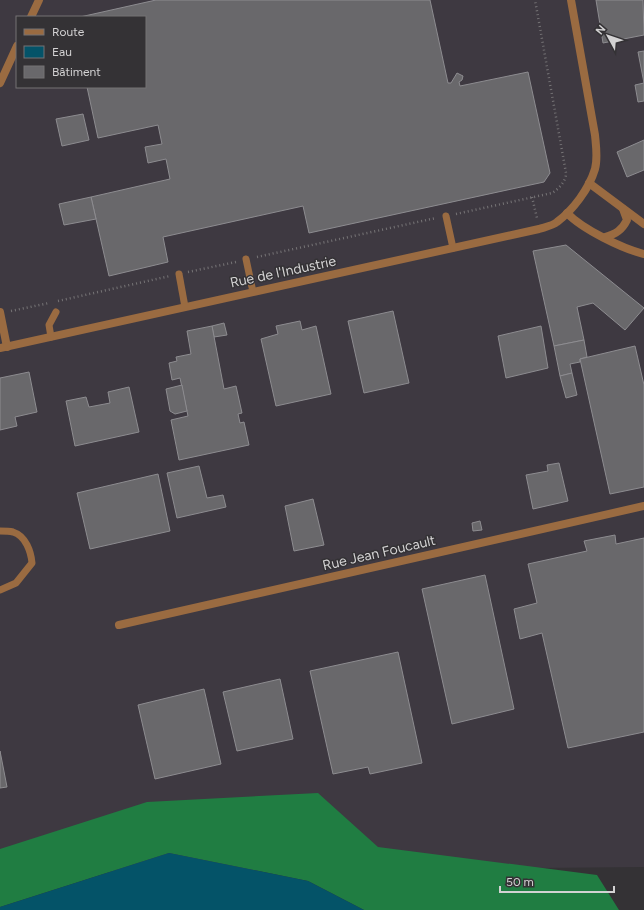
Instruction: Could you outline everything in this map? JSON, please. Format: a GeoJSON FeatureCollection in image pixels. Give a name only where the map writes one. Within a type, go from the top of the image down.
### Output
{"type":"FeatureCollection","features":[{"type":"Feature","properties":{"kind":"street"},"geometry":{"type":"LineString","coordinates":[[31,16],[39,0]]}},
{"type":"Feature","properties":{"kind":"street","name":"Rue de l'Industrie"},"geometry":{"type":"LineString","coordinates":[[4,347],[539,229],[555,223],[567,213],[578,200],[589,183],[595,168],[595,135],[571,0]]}},
{"type":"Feature","properties":{"kind":"street"},"geometry":{"type":"LineString","coordinates":[[0,83],[16,48]]}},
{"type":"Feature","properties":{"kind":"street"},"geometry":{"type":"LineString","coordinates":[[589,183],[644,224]]}},
{"type":"Feature","properties":{"kind":"street"},"geometry":{"type":"LineString","coordinates":[[605,237],[616,234],[623,228],[627,220],[623,208]]}},
{"type":"Feature","properties":{"kind":"street"},"geometry":{"type":"LineString","coordinates":[[567,213],[574,221],[627,248],[644,254]]}},
{"type":"Feature","properties":{"kind":"street"},"geometry":{"type":"LineString","coordinates":[[0,312],[4,347]]}},
{"type":"Feature","properties":{"kind":"street","name":"Rue Jean Foucault"},"geometry":{"type":"LineString","coordinates":[[119,625],[644,506]]}},
{"type":"Feature","properties":{"kind":"lane"},"geometry":{"type":"LineString","coordinates":[[446,216],[453,248]]}},
{"type":"Feature","properties":{"kind":"lane"},"geometry":{"type":"LineString","coordinates":[[246,260],[253,292]]}},
{"type":"Feature","properties":{"kind":"lane"},"geometry":{"type":"LineString","coordinates":[[179,274],[185,307]]}},
{"type":"Feature","properties":{"kind":"lane"},"geometry":{"type":"LineString","coordinates":[[51,337],[49,325],[56,312]]}},
{"type":"Feature","properties":{"kind":"lane"},"geometry":{"type":"LineString","coordinates":[[0,531],[13,532],[21,537],[32,552],[32,563],[16,583],[0,590]]}},
{"type":"Feature","properties":{"kind":"path"},"geometry":{"type":"LineString","coordinates":[[13,311],[555,192],[566,175],[535,0]]}},
{"type":"Feature","properties":{"kind":"path"},"geometry":{"type":"LineString","coordinates":[[532,197],[539,229]]}},
{"type":"Feature","properties":{"kind":"shaded area"},"geometry":{"type":"Polygon","coordinates":[[[0,0],[644,0],[644,867],[0,873],[0,0]]]}},
{"type":"Feature","properties":{"kind":"green space"},"geometry":{"type":"Polygon","coordinates":[[[318,793],[378,847],[597,875],[619,910],[364,910],[308,881],[169,853],[0,907],[0,849],[147,802],[318,793]]]}},
{"type":"Feature","properties":{"kind":"water"},"geometry":{"type":"Polygon","coordinates":[[[169,853],[308,881],[364,910],[0,910],[0,907],[169,853]]]}},
{"type":"Feature","properties":{"kind":"building"},"geometry":{"type":"Polygon","coordinates":[[[156,0],[430,0],[448,83],[451,83],[457,73],[463,76],[462,80],[459,82],[460,86],[528,72],[550,173],[544,182],[309,233],[303,206],[163,237],[168,262],[109,276],[91,197],[170,179],[166,159],[148,163],[145,147],[162,144],[158,125],[98,138],[87,88],[146,88],[146,16],[84,16],[156,0]]]}},
{"type":"Feature","properties":{"kind":"building"},"geometry":{"type":"Polygon","coordinates":[[[596,0],[643,0],[644,35],[603,43],[596,0]]]}},
{"type":"Feature","properties":{"kind":"building"},"geometry":{"type":"Polygon","coordinates":[[[644,51],[644,83],[638,52],[644,51]]]}},
{"type":"Feature","properties":{"kind":"building"},"geometry":{"type":"Polygon","coordinates":[[[644,83],[644,101],[638,102],[635,85],[644,83]]]}},
{"type":"Feature","properties":{"kind":"building"},"geometry":{"type":"Polygon","coordinates":[[[83,114],[89,140],[62,146],[56,119],[83,114]]]}},
{"type":"Feature","properties":{"kind":"building"},"geometry":{"type":"Polygon","coordinates":[[[644,140],[644,170],[627,177],[617,152],[644,140]]]}},
{"type":"Feature","properties":{"kind":"building"},"geometry":{"type":"Polygon","coordinates":[[[91,197],[96,219],[64,225],[59,204],[91,197]]]}},
{"type":"Feature","properties":{"kind":"building"},"geometry":{"type":"Polygon","coordinates":[[[566,245],[644,308],[625,330],[593,303],[577,307],[584,340],[554,346],[533,251],[566,245]]]}},
{"type":"Feature","properties":{"kind":"building"},"geometry":{"type":"Polygon","coordinates":[[[393,311],[409,383],[364,393],[348,321],[393,311]]]}},
{"type":"Feature","properties":{"kind":"building"},"geometry":{"type":"Polygon","coordinates":[[[300,321],[302,330],[316,326],[331,394],[276,406],[261,339],[278,334],[276,326],[300,321]]]}},
{"type":"Feature","properties":{"kind":"building"},"geometry":{"type":"Polygon","coordinates":[[[224,323],[227,335],[214,337],[212,326],[224,323]]]}},
{"type":"Feature","properties":{"kind":"building"},"geometry":{"type":"Polygon","coordinates":[[[212,326],[224,389],[236,386],[242,413],[238,414],[240,423],[244,422],[249,445],[179,460],[171,420],[188,416],[180,378],[172,380],[169,363],[177,361],[176,357],[191,354],[187,331],[212,326]]]}},
{"type":"Feature","properties":{"kind":"building"},"geometry":{"type":"Polygon","coordinates":[[[541,326],[548,368],[506,378],[498,336],[541,326]]]}},
{"type":"Feature","properties":{"kind":"building"},"geometry":{"type":"Polygon","coordinates":[[[584,340],[587,357],[580,359],[580,362],[570,364],[572,373],[560,376],[554,346],[584,340]]]}},
{"type":"Feature","properties":{"kind":"building"},"geometry":{"type":"Polygon","coordinates":[[[635,346],[644,385],[644,487],[610,494],[580,359],[635,346]]]}},
{"type":"Feature","properties":{"kind":"building"},"geometry":{"type":"Polygon","coordinates":[[[29,372],[37,412],[15,417],[17,426],[0,430],[0,378],[29,372]]]}},
{"type":"Feature","properties":{"kind":"building"},"geometry":{"type":"Polygon","coordinates":[[[572,373],[577,395],[566,398],[560,376],[572,373]]]}},
{"type":"Feature","properties":{"kind":"building"},"geometry":{"type":"Polygon","coordinates":[[[182,385],[187,411],[175,414],[170,411],[166,389],[182,385]]]}},
{"type":"Feature","properties":{"kind":"building"},"geometry":{"type":"Polygon","coordinates":[[[129,387],[139,432],[75,446],[66,401],[86,397],[89,407],[110,403],[108,392],[129,387]]]}},
{"type":"Feature","properties":{"kind":"building"},"geometry":{"type":"Polygon","coordinates":[[[559,463],[568,501],[533,509],[526,475],[548,471],[547,465],[559,463]]]}},
{"type":"Feature","properties":{"kind":"building"},"geometry":{"type":"Polygon","coordinates":[[[199,466],[207,498],[223,495],[226,507],[177,518],[167,473],[199,466]]]}},
{"type":"Feature","properties":{"kind":"building"},"geometry":{"type":"Polygon","coordinates":[[[158,474],[170,531],[90,549],[77,493],[158,474]]]}},
{"type":"Feature","properties":{"kind":"building"},"geometry":{"type":"Polygon","coordinates":[[[313,499],[324,545],[294,551],[285,506],[313,499]]]}},
{"type":"Feature","properties":{"kind":"building"},"geometry":{"type":"Polygon","coordinates":[[[480,521],[482,530],[473,531],[472,523],[480,521]]]}},
{"type":"Feature","properties":{"kind":"building"},"geometry":{"type":"Polygon","coordinates":[[[615,535],[616,544],[644,538],[644,732],[568,748],[542,633],[520,639],[514,609],[537,603],[528,564],[587,551],[584,541],[615,535]]]}},
{"type":"Feature","properties":{"kind":"building"},"geometry":{"type":"Polygon","coordinates":[[[485,575],[514,709],[452,724],[422,589],[485,575]]]}},
{"type":"Feature","properties":{"kind":"building"},"geometry":{"type":"Polygon","coordinates":[[[398,652],[422,763],[370,774],[368,767],[333,774],[310,671],[398,652]]]}},
{"type":"Feature","properties":{"kind":"building"},"geometry":{"type":"Polygon","coordinates":[[[280,679],[293,739],[237,751],[223,692],[280,679]]]}},
{"type":"Feature","properties":{"kind":"building"},"geometry":{"type":"Polygon","coordinates":[[[204,689],[221,764],[155,779],[138,705],[204,689]]]}},
{"type":"Feature","properties":{"kind":"building"},"geometry":{"type":"Polygon","coordinates":[[[0,751],[7,787],[0,788],[0,751]]]}}]}
